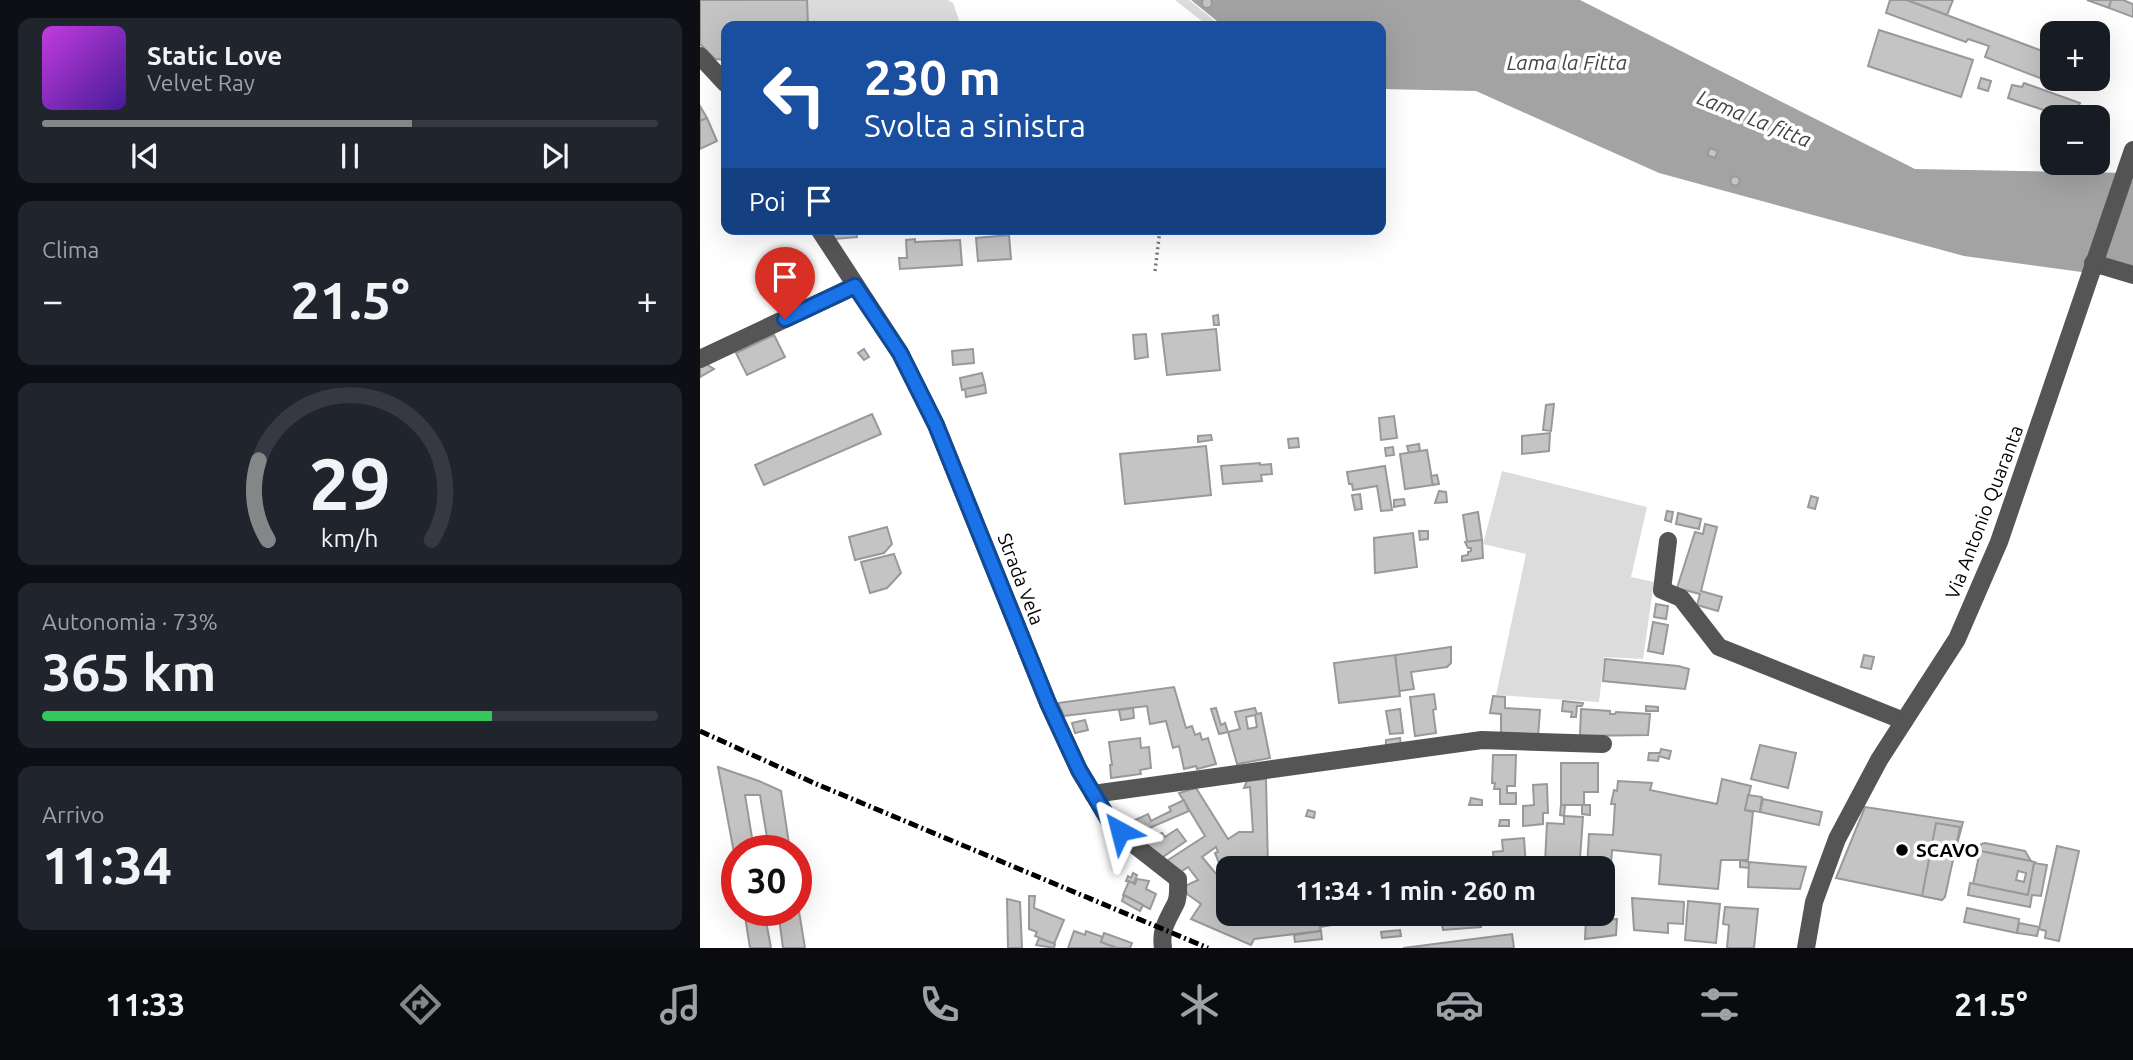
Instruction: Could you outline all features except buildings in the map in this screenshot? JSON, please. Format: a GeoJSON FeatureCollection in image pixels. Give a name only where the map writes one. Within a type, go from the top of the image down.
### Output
{"type":"FeatureCollection","features":[{"type":"Feature","properties":{"kind":"street"},"geometry":{"type":"LineString","coordinates":[[700,56],[721,79]]}},
{"type":"Feature","properties":{"kind":"street","name":"Via Antonio Quaranta"},"geometry":{"type":"LineString","coordinates":[[1805,948],[1814,902],[1838,839],[1879,760],[1957,639],[1999,542],[2133,150]]}},
{"type":"Feature","properties":{"kind":"street","name":"Strada Vela"},"geometry":{"type":"LineString","coordinates":[[824,235],[900,353],[936,425],[1048,703],[1079,770],[1109,820],[1132,843],[1178,879],[1177,901],[1168,914],[1163,929],[1163,948]]}},
{"type":"Feature","properties":{"kind":"street"},"geometry":{"type":"LineString","coordinates":[[2094,263],[2133,275]]}},
{"type":"Feature","properties":{"kind":"street"},"geometry":{"type":"LineString","coordinates":[[700,359],[855,286]]}},
{"type":"Feature","properties":{"kind":"street"},"geometry":{"type":"LineString","coordinates":[[1668,541],[1662,590],[1681,598],[1719,647],[1903,721]]}},
{"type":"Feature","properties":{"kind":"street"},"geometry":{"type":"LineString","coordinates":[[1093,794],[1482,740],[1603,744]]}},
{"type":"Feature","properties":{"kind":"path"},"geometry":{"type":"LineString","coordinates":[[1155,271],[1159,235]]}},
{"type":"Feature","properties":{"kind":"shaded area"},"geometry":{"type":"Polygon","coordinates":[[[700,0],[948,0],[953,3],[959,21],[721,21],[721,60],[715,59],[700,44],[700,0]]]}},
{"type":"Feature","properties":{"kind":"shaded area"},"geometry":{"type":"Polygon","coordinates":[[[1175,0],[1189,0],[1215,21],[1202,21],[1175,0]]]}},
{"type":"Feature","properties":{"kind":"shaded area"},"geometry":{"type":"Polygon","coordinates":[[[1502,471],[1647,507],[1631,577],[1654,582],[1643,659],[1604,657],[1599,702],[1496,695],[1526,554],[1483,544],[1502,471]]]}},
{"type":"Feature","properties":{"kind":"water","name":"Lama la Fitta"},"geometry":{"type":"Polygon","coordinates":[[[1191,0],[1580,0],[1915,169],[2040,171],[2040,175],[2133,173],[2133,279],[1964,256],[1659,173],[1476,91],[1386,89],[1386,21],[1217,21],[1191,0]]]}},
{"type":"Feature","properties":{"kind":"railway"},"geometry":{"type":"LineString","coordinates":[[700,731],[814,783],[1208,948]]}},
{"type":"Feature","properties":{"kind":"place","name":"SCAVO"},"geometry":{"type":"Point","coordinates":[1902,850]}},
{"type":"Feature","properties":{"kind":"route"},"geometry":{"type":"LineString","coordinates":[[785,319],[855,286],[900,353],[936,425],[1048,703],[1079,770],[1109,820],[1120,831]]}},
{"type":"Feature","properties":{"kind":"water label","name":"Lama La fitta"},"geometry":{"type":"Point","coordinates":[1754,119]}}]}
